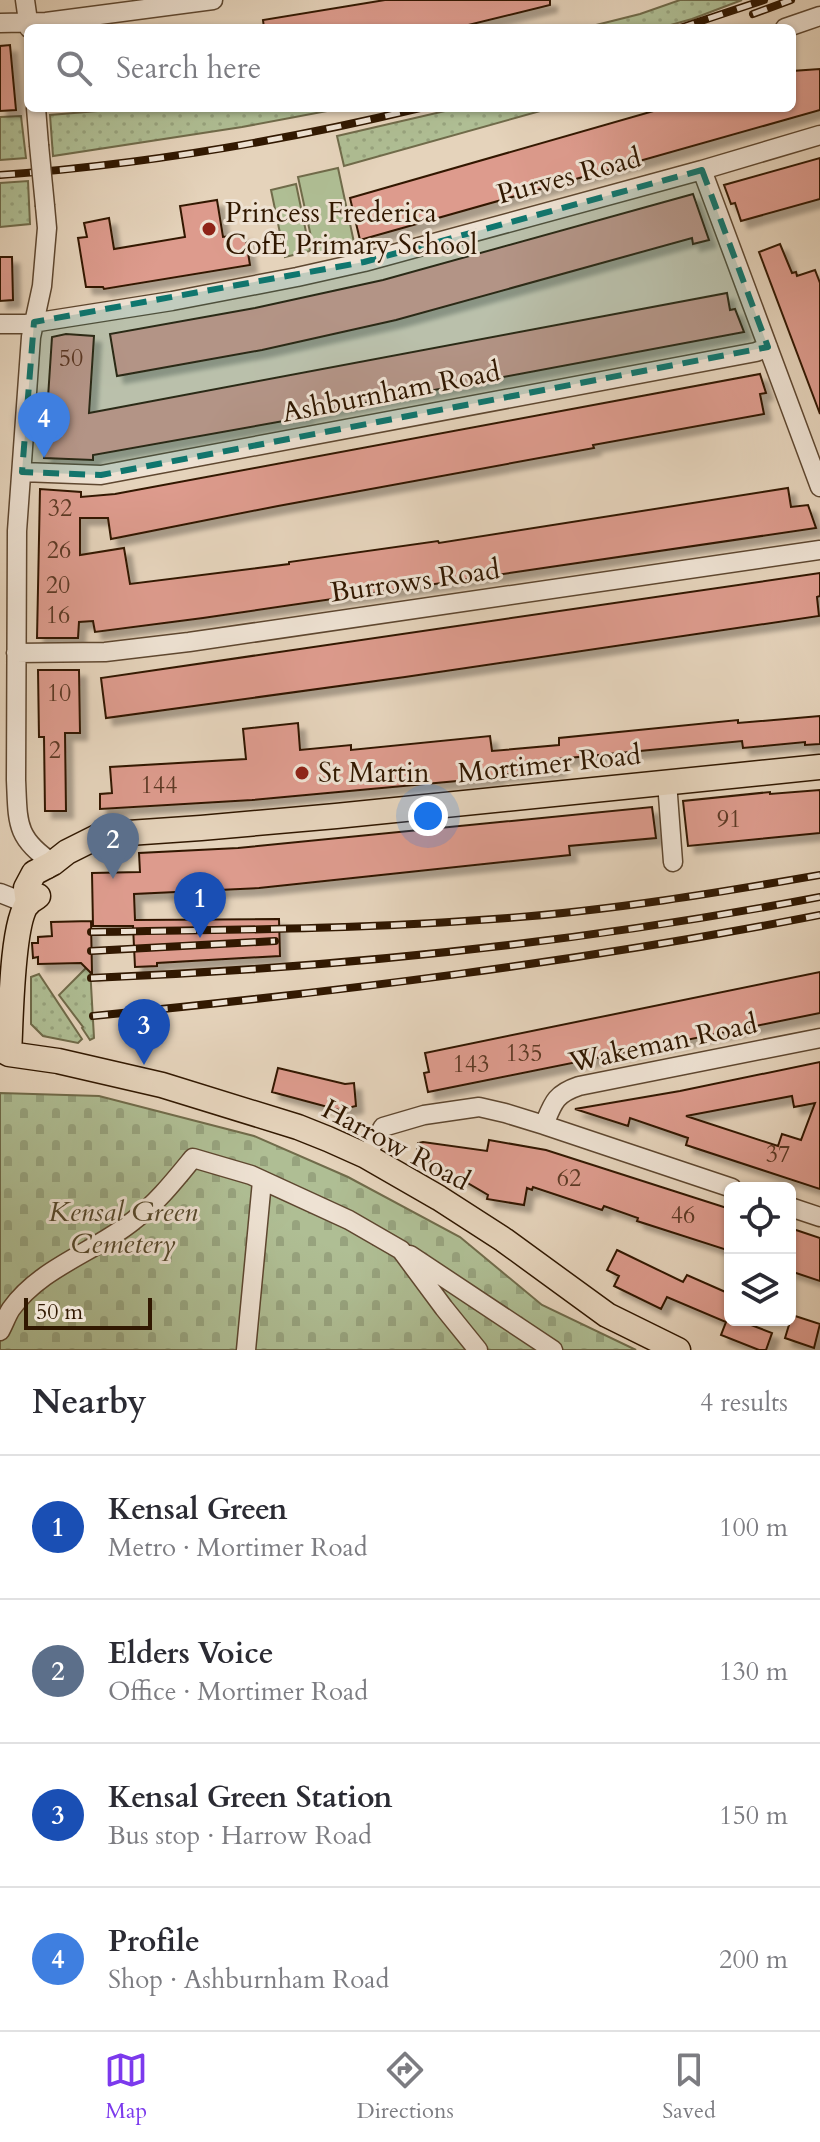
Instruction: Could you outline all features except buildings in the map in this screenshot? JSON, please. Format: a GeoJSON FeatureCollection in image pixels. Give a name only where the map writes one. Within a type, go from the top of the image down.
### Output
{"type":"FeatureCollection","features":[{"type":"Feature","properties":{"kind":"main road","name":"Mortimer Road"},"geometry":{"type":"LineString","coordinates":[[28,904],[26,888],[34,873],[97,837],[114,834],[336,816],[820,767]]}},
{"type":"Feature","properties":{"kind":"main road"},"geometry":{"type":"LineString","coordinates":[[3,1053],[19,923],[28,904]]}},
{"type":"Feature","properties":{"kind":"main road","name":"Harrow Road"},"geometry":{"type":"LineString","coordinates":[[3,1053],[58,1061],[162,1085],[298,1127],[366,1156],[463,1212],[607,1315],[678,1350]]}},
{"type":"Feature","properties":{"kind":"street"},"geometry":{"type":"LineString","coordinates":[[25,0],[29,24]]}},
{"type":"Feature","properties":{"kind":"street"},"geometry":{"type":"LineString","coordinates":[[43,24],[213,0]]}},
{"type":"Feature","properties":{"kind":"street"},"geometry":{"type":"LineString","coordinates":[[796,24],[820,16]]}},
{"type":"Feature","properties":{"kind":"street"},"geometry":{"type":"LineString","coordinates":[[0,23],[24,25]]}},
{"type":"Feature","properties":{"kind":"street"},"geometry":{"type":"LineString","coordinates":[[36,112],[47,228],[42,286],[31,337],[17,531],[16,780],[20,825],[27,842],[53,863]]}},
{"type":"Feature","properties":{"kind":"street","name":"Purves Road"},"geometry":{"type":"LineString","coordinates":[[0,324],[34,322],[172,301],[364,262],[820,135]]}},
{"type":"Feature","properties":{"kind":"street"},"geometry":{"type":"LineString","coordinates":[[702,170],[820,487]]}},
{"type":"Feature","properties":{"kind":"street","name":"Ashburnham Road"},"geometry":{"type":"LineString","coordinates":[[22,472],[101,475],[756,352],[768,347]]}},
{"type":"Feature","properties":{"kind":"street","name":"Burrows Road"},"geometry":{"type":"LineString","coordinates":[[16,653],[105,652],[175,644],[820,550]]}},
{"type":"Feature","properties":{"kind":"street"},"geometry":{"type":"LineString","coordinates":[[667,782],[673,862]]}},
{"type":"Feature","properties":{"kind":"street"},"geometry":{"type":"LineString","coordinates":[[0,893],[28,904]]}},
{"type":"Feature","properties":{"kind":"street","name":"Wakeman Road"},"geometry":{"type":"LineString","coordinates":[[544,1125],[552,1103],[562,1091],[820,1038]]}},
{"type":"Feature","properties":{"kind":"street"},"geometry":{"type":"LineString","coordinates":[[366,1156],[383,1127],[424,1115],[479,1107],[544,1125],[724,1185]]}},
{"type":"Feature","properties":{"kind":"street"},"geometry":{"type":"LineString","coordinates":[[0,1331],[11,1309],[28,1291],[53,1271],[134,1221],[193,1158],[262,1181],[349,1220],[401,1250],[553,1350]]}},
{"type":"Feature","properties":{"kind":"street"},"geometry":{"type":"LineString","coordinates":[[246,1350],[262,1181]]}},
{"type":"Feature","properties":{"kind":"street"},"geometry":{"type":"LineString","coordinates":[[796,1209],[820,1217]]}},
{"type":"Feature","properties":{"kind":"street"},"geometry":{"type":"LineString","coordinates":[[401,1250],[478,1350]]}},
{"type":"Feature","properties":{"kind":"highlighted area"},"geometry":{"type":"Polygon","coordinates":[[[702,170],[768,347],[101,475],[22,472],[34,322],[364,262],[702,170]]]}},
{"type":"Feature","properties":{"kind":"green space"},"geometry":{"type":"Polygon","coordinates":[[[680,0],[742,0],[674,24],[600,24],[680,0]]]}},
{"type":"Feature","properties":{"kind":"green space"},"geometry":{"type":"Polygon","coordinates":[[[86,112],[322,112],[53,156],[50,115],[86,112]]]}},
{"type":"Feature","properties":{"kind":"green space"},"geometry":{"type":"Polygon","coordinates":[[[441,112],[537,112],[344,166],[337,136],[441,112]]]}},
{"type":"Feature","properties":{"kind":"green space"},"geometry":{"type":"Polygon","coordinates":[[[21,116],[26,158],[0,160],[0,117],[21,116]]]}},
{"type":"Feature","properties":{"kind":"green space"},"geometry":{"type":"Polygon","coordinates":[[[338,168],[355,247],[315,255],[298,177],[338,168]]]}},
{"type":"Feature","properties":{"kind":"green space"},"geometry":{"type":"Polygon","coordinates":[[[28,181],[30,224],[0,227],[0,183],[28,181]]]}},
{"type":"Feature","properties":{"kind":"green space"},"geometry":{"type":"Polygon","coordinates":[[[296,184],[310,251],[285,257],[271,190],[296,184]]]}},
{"type":"Feature","properties":{"kind":"green space"},"geometry":{"type":"Polygon","coordinates":[[[90,967],[94,1038],[90,1040],[59,995],[90,967]]]}},
{"type":"Feature","properties":{"kind":"green space"},"geometry":{"type":"Polygon","coordinates":[[[39,974],[82,1039],[78,1043],[43,1036],[31,1024],[31,977],[39,974]]]}},
{"type":"Feature","properties":{"kind":"green space","name":"Kensal Green Cemetery"},"geometry":{"type":"Polygon","coordinates":[[[0,1093],[99,1096],[254,1136],[348,1177],[460,1237],[542,1305],[636,1350],[0,1350],[0,1093]]]}},
{"type":"Feature","properties":{"kind":"railway"},"geometry":{"type":"LineString","coordinates":[[692,24],[764,0]]}},
{"type":"Feature","properties":{"kind":"railway"},"geometry":{"type":"LineString","coordinates":[[753,14],[791,0]]}},
{"type":"Feature","properties":{"kind":"railway"},"geometry":{"type":"LineString","coordinates":[[0,175],[106,165],[212,150],[402,112]]}},
{"type":"Feature","properties":{"kind":"railway"},"geometry":{"type":"LineString","coordinates":[[91,932],[352,927],[547,915],[625,906],[820,875]]}},
{"type":"Feature","properties":{"kind":"railway"},"geometry":{"type":"LineString","coordinates":[[91,978],[274,968],[457,951],[639,928],[820,897]]}},
{"type":"Feature","properties":{"kind":"railway"},"geometry":{"type":"LineString","coordinates":[[93,1016],[458,974],[639,947],[820,915]]}},
{"type":"Feature","properties":{"kind":"railway"},"geometry":{"type":"LineString","coordinates":[[91,951],[275,941]]}},
{"type":"Feature","properties":{"kind":"place","name":"Princess Frederica CofE Primary School"},"geometry":{"type":"Point","coordinates":[209,229]}},
{"type":"Feature","properties":{"kind":"place","name":"Profile"},"geometry":{"type":"Point","coordinates":[44,458]}},
{"type":"Feature","properties":{"kind":"place","name":"St Martin"},"geometry":{"type":"Point","coordinates":[302,773]}},
{"type":"Feature","properties":{"kind":"place","name":"Elders Voice"},"geometry":{"type":"Point","coordinates":[113,879]}},
{"type":"Feature","properties":{"kind":"place","name":"Kensal Green"},"geometry":{"type":"Point","coordinates":[200,938]}},
{"type":"Feature","properties":{"kind":"place","name":"Kensal Green Station"},"geometry":{"type":"Point","coordinates":[144,1065]}}]}
